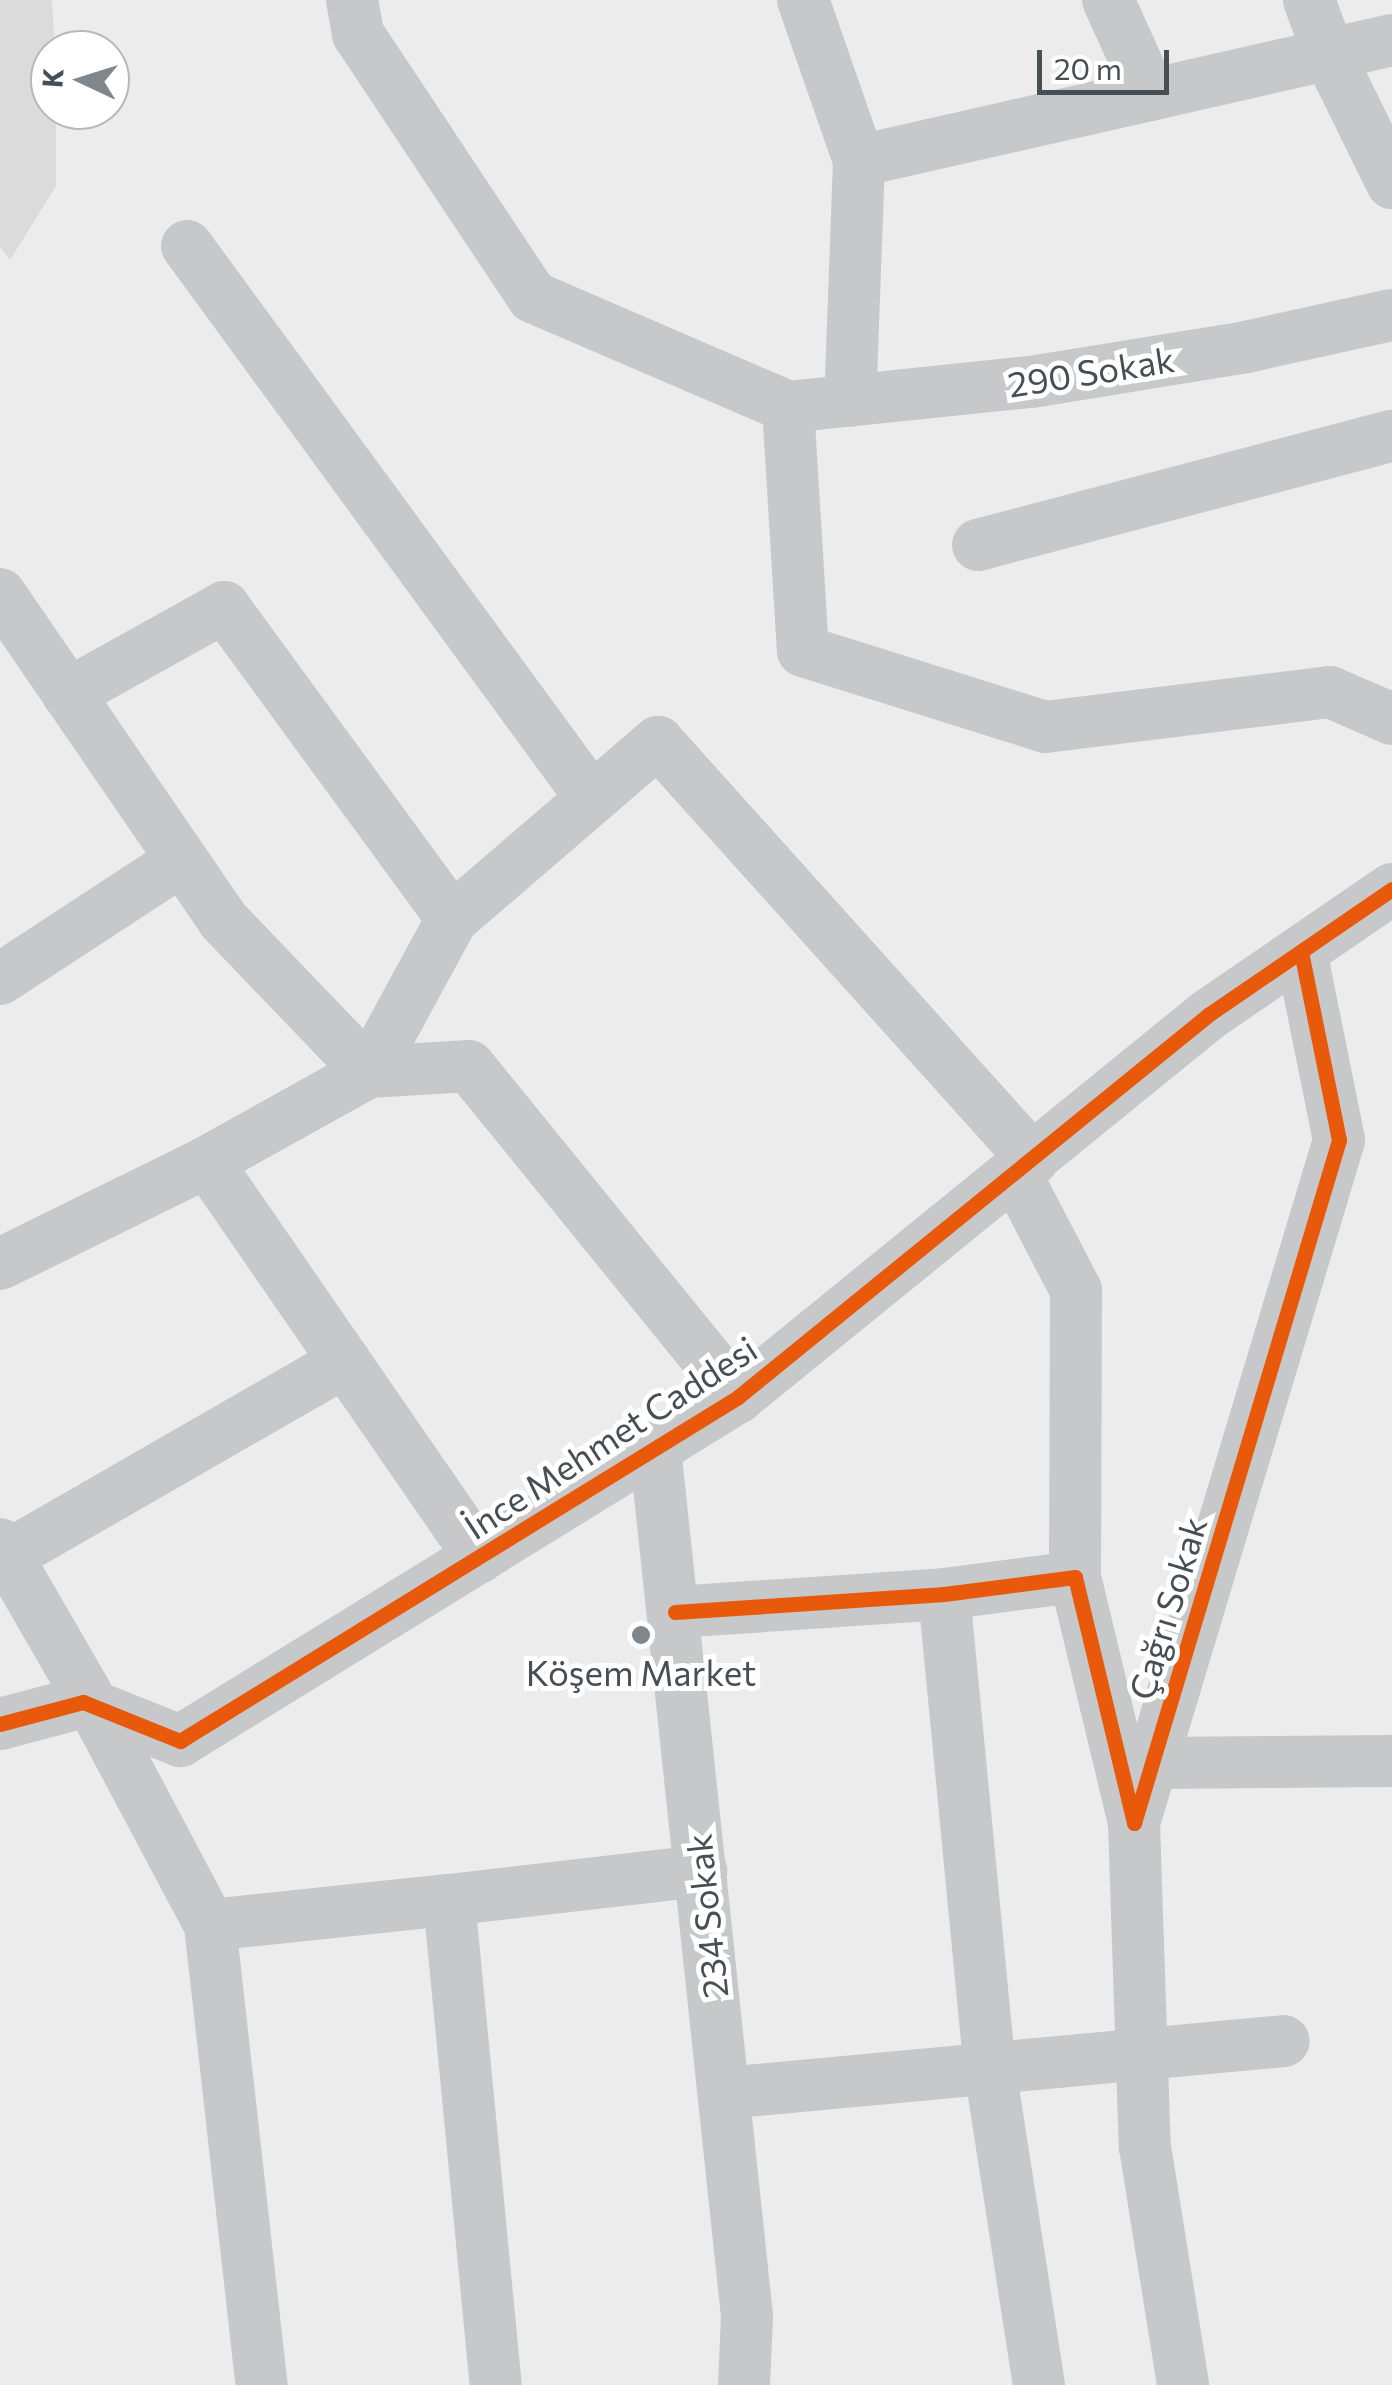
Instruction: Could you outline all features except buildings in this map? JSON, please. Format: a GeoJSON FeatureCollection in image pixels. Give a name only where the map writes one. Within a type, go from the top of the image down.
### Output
{"type":"FeatureCollection","features":[{"type":"Feature","properties":{"kind":"street"},"geometry":{"type":"LineString","coordinates":[[352,0],[358,34],[532,297],[788,407],[804,652],[1045,727],[1330,692],[1392,719]]}},
{"type":"Feature","properties":{"kind":"street"},"geometry":{"type":"LineString","coordinates":[[803,0],[859,161],[850,401]]}},
{"type":"Feature","properties":{"kind":"street"},"geometry":{"type":"LineString","coordinates":[[1108,0],[1151,95]]}},
{"type":"Feature","properties":{"kind":"street"},"geometry":{"type":"LineString","coordinates":[[1309,0],[1329,55],[1392,183]]}},
{"type":"Feature","properties":{"kind":"street"},"geometry":{"type":"LineString","coordinates":[[859,161],[1392,40]]}},
{"type":"Feature","properties":{"kind":"street"},"geometry":{"type":"LineString","coordinates":[[187,246],[592,799],[452,919],[369,1072]]}},
{"type":"Feature","properties":{"kind":"street","name":"290 Sokak"},"geometry":{"type":"LineString","coordinates":[[788,407],[1031,382],[1246,347],[1392,315]]}},
{"type":"Feature","properties":{"kind":"street"},"geometry":{"type":"LineString","coordinates":[[978,544],[1392,436]]}},
{"type":"Feature","properties":{"kind":"street"},"geometry":{"type":"LineString","coordinates":[[0,594],[223,920],[369,1072]]}},
{"type":"Feature","properties":{"kind":"street"},"geometry":{"type":"LineString","coordinates":[[68,694],[224,607],[452,919]]}},
{"type":"Feature","properties":{"kind":"street","name":"Çağrı Sokak"},"geometry":{"type":"LineString","coordinates":[[592,799],[658,742],[1024,1166],[1076,1290],[1076,1577],[1134,1824]]}},
{"type":"Feature","properties":{"kind":"street"},"geometry":{"type":"LineString","coordinates":[[0,979],[182,860]]}},
{"type":"Feature","properties":{"kind":"street","name":"İnce Mehmet Caddesi"},"geometry":{"type":"LineString","coordinates":[[0,1724],[83,1702],[180,1742],[738,1398],[1208,1015],[1392,889]]}},
{"type":"Feature","properties":{"kind":"street","name":"Çağrı Sokak"},"geometry":{"type":"LineString","coordinates":[[1134,1824],[1340,1140],[1301,952]]}},
{"type":"Feature","properties":{"kind":"street"},"geometry":{"type":"LineString","coordinates":[[0,1264],[207,1162],[369,1072],[469,1066],[738,1398]]}},
{"type":"Feature","properties":{"kind":"street"},"geometry":{"type":"LineString","coordinates":[[207,1162],[480,1557]]}},
{"type":"Feature","properties":{"kind":"street"},"geometry":{"type":"LineString","coordinates":[[262,2385],[210,1925],[94,1707],[3,1550],[344,1362]]}},
{"type":"Feature","properties":{"kind":"street","name":"234 Sokak"},"geometry":{"type":"LineString","coordinates":[[655,1448],[676,1612],[747,2316],[744,2385]]}},
{"type":"Feature","properties":{"kind":"street"},"geometry":{"type":"LineString","coordinates":[[676,1612],[944,1594],[1076,1577]]}},
{"type":"Feature","properties":{"kind":"street"},"geometry":{"type":"LineString","coordinates":[[944,1594],[990,2068],[1040,2385]]}},
{"type":"Feature","properties":{"kind":"street"},"geometry":{"type":"LineString","coordinates":[[1152,1762],[1392,1761]]}},
{"type":"Feature","properties":{"kind":"street"},"geometry":{"type":"LineString","coordinates":[[1134,1824],[1144,2148],[1184,2385]]}},
{"type":"Feature","properties":{"kind":"street"},"geometry":{"type":"LineString","coordinates":[[210,1925],[701,1871]]}},
{"type":"Feature","properties":{"kind":"street"},"geometry":{"type":"LineString","coordinates":[[449,1900],[496,2385]]}},
{"type":"Feature","properties":{"kind":"street"},"geometry":{"type":"LineString","coordinates":[[724,2093],[1284,2041]]}},
{"type":"Feature","properties":{"kind":"shaded area"},"geometry":{"type":"Polygon","coordinates":[[[0,0],[52,0],[54,30],[30,30],[30,130],[56,130],[56,186],[10,260],[0,246],[0,0]]]}},
{"type":"Feature","properties":{"kind":"cycle path"},"geometry":{"type":"LineString","coordinates":[[0,1724],[83,1702],[180,1741],[738,1397],[1208,1015],[1392,889]]}},
{"type":"Feature","properties":{"kind":"cycle path"},"geometry":{"type":"LineString","coordinates":[[675,1612],[944,1594],[1075,1577],[1134,1823],[1339,1140],[1301,952]]}},
{"type":"Feature","properties":{"kind":"place","name":"Köşem Market"},"geometry":{"type":"Point","coordinates":[641,1635]}}]}
